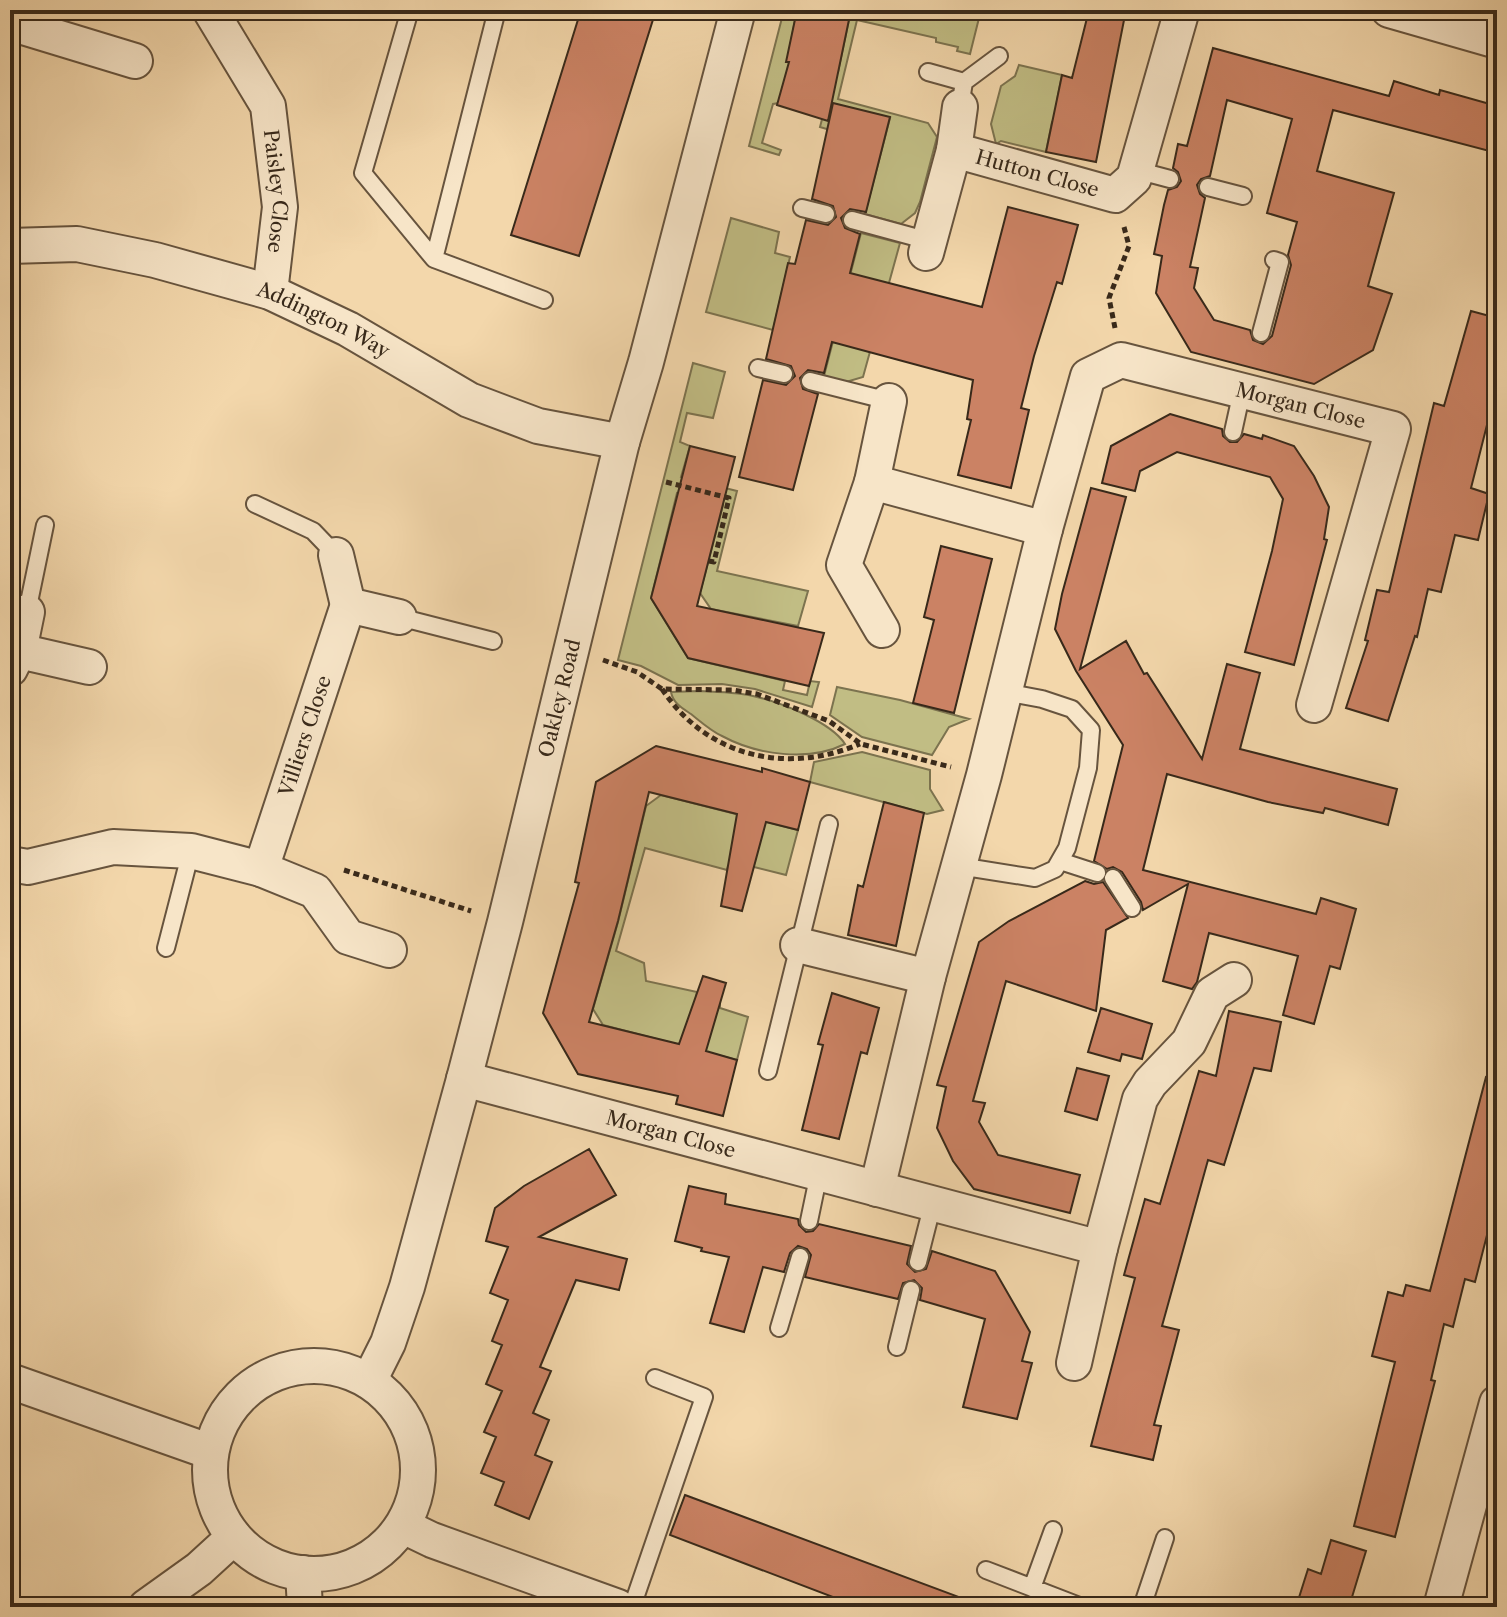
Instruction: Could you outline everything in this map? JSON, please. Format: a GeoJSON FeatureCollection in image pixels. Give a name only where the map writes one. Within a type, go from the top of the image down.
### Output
{"type":"FeatureCollection","features":[{"type":"Feature","properties":{"kind":"street","name":"Oakley Road"},"geometry":{"type":"LineString","coordinates":[[369,1381],[388,1343],[407,1287],[464,1079],[622,442],[646,362],[738,10]]}},
{"type":"Feature","properties":{"kind":"street"},"geometry":{"type":"LineString","coordinates":[[1126,182],[1182,10]]}},
{"type":"Feature","properties":{"kind":"street"},"geometry":{"type":"LineString","coordinates":[[1389,10],[1497,41]]}},
{"type":"Feature","properties":{"kind":"street","name":"Paisley Close"},"geometry":{"type":"LineString","coordinates":[[218,13],[268,106],[280,207],[270,292]]}},
{"type":"Feature","properties":{"kind":"street"},"geometry":{"type":"LineString","coordinates":[[10,23],[135,61]]}},
{"type":"Feature","properties":{"kind":"street","name":"Hutton Close"},"geometry":{"type":"LineString","coordinates":[[927,247],[954,150],[962,94]]}},
{"type":"Feature","properties":{"kind":"street","name":"Hutton Close"},"geometry":{"type":"LineString","coordinates":[[954,150],[1126,182]]}},
{"type":"Feature","properties":{"kind":"street","name":"Addington Way"},"geometry":{"type":"LineString","coordinates":[[10,246],[77,244],[155,260],[270,292],[348,329],[469,400],[538,426],[622,442]]}},
{"type":"Feature","properties":{"kind":"street"},"geometry":{"type":"LineString","coordinates":[[877,1189],[928,977],[1088,376],[1121,360]]}},
{"type":"Feature","properties":{"kind":"street","name":"Morgan Close"},"geometry":{"type":"LineString","coordinates":[[1121,360],[1245,388],[1393,429],[1314,705]]}},
{"type":"Feature","properties":{"kind":"street"},"geometry":{"type":"LineString","coordinates":[[882,630],[844,565],[872,482],[889,401]]}},
{"type":"Feature","properties":{"kind":"street"},"geometry":{"type":"LineString","coordinates":[[872,482],[1045,529]]}},
{"type":"Feature","properties":{"kind":"street"},"geometry":{"type":"LineString","coordinates":[[336,555],[348,605],[399,617]]}},
{"type":"Feature","properties":{"kind":"street","name":"Villiers Close"},"geometry":{"type":"LineString","coordinates":[[261,869],[348,605]]}},
{"type":"Feature","properties":{"kind":"street"},"geometry":{"type":"LineString","coordinates":[[27,612],[14,660],[89,667]]}},
{"type":"Feature","properties":{"kind":"street"},"geometry":{"type":"LineString","coordinates":[[10,864],[28,867],[113,847],[191,851],[261,869],[315,891],[348,937],[389,950]]}},
{"type":"Feature","properties":{"kind":"street"},"geometry":{"type":"LineString","coordinates":[[798,945],[928,977]]}},
{"type":"Feature","properties":{"kind":"street"},"geometry":{"type":"LineString","coordinates":[[1074,1363],[1100,1248],[1140,1099],[1150,1083],[1189,1042],[1212,994],[1234,980]]}},
{"type":"Feature","properties":{"kind":"street","name":"Morgan Close"},"geometry":{"type":"LineString","coordinates":[[464,1079],[1100,1248]]}},
{"type":"Feature","properties":{"kind":"street"},"geometry":{"type":"LineString","coordinates":[[304,1365],[338,1368],[369,1381],[394,1402],[411,1430],[418,1462],[415,1495],[405,1527],[384,1547],[360,1563],[332,1572],[303,1573],[277,1567],[254,1554],[234,1537],[218,1511],[210,1482],[211,1452],[222,1419],[243,1392],[271,1374],[304,1365]]}},
{"type":"Feature","properties":{"kind":"street"},"geometry":{"type":"LineString","coordinates":[[10,1381],[211,1452]]}},
{"type":"Feature","properties":{"kind":"street"},"geometry":{"type":"LineString","coordinates":[[1441,1607],[1497,1403]]}},
{"type":"Feature","properties":{"kind":"street"},"geometry":{"type":"LineString","coordinates":[[405,1527],[432,1540],[618,1607]]}},
{"type":"Feature","properties":{"kind":"street"},"geometry":{"type":"LineString","coordinates":[[146,1607],[199,1569],[234,1537]]}},
{"type":"Feature","properties":{"kind":"street"},"geometry":{"type":"LineString","coordinates":[[303,1573],[305,1607]]}},
{"type":"Feature","properties":{"kind":"lane"},"geometry":{"type":"LineString","coordinates":[[410,10],[363,173],[434,259],[544,300]]}},
{"type":"Feature","properties":{"kind":"lane"},"geometry":{"type":"LineString","coordinates":[[434,259],[497,10]]}},
{"type":"Feature","properties":{"kind":"lane"},"geometry":{"type":"LineString","coordinates":[[928,72],[962,94],[999,56]]}},
{"type":"Feature","properties":{"kind":"lane"},"geometry":{"type":"LineString","coordinates":[[1126,182],[1170,179]]}},
{"type":"Feature","properties":{"kind":"lane"},"geometry":{"type":"LineString","coordinates":[[1208,187],[1243,196]]}},
{"type":"Feature","properties":{"kind":"lane"},"geometry":{"type":"LineString","coordinates":[[802,208],[826,214]]}},
{"type":"Feature","properties":{"kind":"lane"},"geometry":{"type":"LineString","coordinates":[[852,220],[927,247]]}},
{"type":"Feature","properties":{"kind":"lane"},"geometry":{"type":"LineString","coordinates":[[1261,333],[1280,262],[1274,260]]}},
{"type":"Feature","properties":{"kind":"lane"},"geometry":{"type":"LineString","coordinates":[[758,368],[784,374]]}},
{"type":"Feature","properties":{"kind":"lane"},"geometry":{"type":"LineString","coordinates":[[810,381],[889,401]]}},
{"type":"Feature","properties":{"kind":"lane"},"geometry":{"type":"LineString","coordinates":[[1233,432],[1245,388]]}},
{"type":"Feature","properties":{"kind":"lane"},"geometry":{"type":"LineString","coordinates":[[255,504],[313,531],[336,555]]}},
{"type":"Feature","properties":{"kind":"lane"},"geometry":{"type":"LineString","coordinates":[[27,612],[45,525]]}},
{"type":"Feature","properties":{"kind":"lane"},"geometry":{"type":"LineString","coordinates":[[399,617],[493,641]]}},
{"type":"Feature","properties":{"kind":"lane"},"geometry":{"type":"LineString","coordinates":[[959,866],[1035,878],[1055,869],[1067,848],[1088,768],[1091,730],[1072,709],[1005,692]]}},
{"type":"Feature","properties":{"kind":"lane"},"geometry":{"type":"LineString","coordinates":[[768,1071],[829,824]]}},
{"type":"Feature","properties":{"kind":"lane"},"geometry":{"type":"LineString","coordinates":[[166,948],[191,851]]}},
{"type":"Feature","properties":{"kind":"lane"},"geometry":{"type":"LineString","coordinates":[[1060,861],[1105,876],[1132,908]]}},
{"type":"Feature","properties":{"kind":"lane"},"geometry":{"type":"LineString","coordinates":[[809,1221],[819,1173]]}},
{"type":"Feature","properties":{"kind":"lane"},"geometry":{"type":"LineString","coordinates":[[918,1262],[933,1203]]}},
{"type":"Feature","properties":{"kind":"lane"},"geometry":{"type":"LineString","coordinates":[[779,1328],[800,1257]]}},
{"type":"Feature","properties":{"kind":"lane"},"geometry":{"type":"LineString","coordinates":[[897,1347],[911,1290]]}},
{"type":"Feature","properties":{"kind":"lane"},"geometry":{"type":"LineString","coordinates":[[632,1607],[704,1397],[655,1378]]}},
{"type":"Feature","properties":{"kind":"lane"},"geometry":{"type":"LineString","coordinates":[[1032,1588],[1053,1530]]}},
{"type":"Feature","properties":{"kind":"lane"},"geometry":{"type":"LineString","coordinates":[[1142,1607],[1165,1538]]}},
{"type":"Feature","properties":{"kind":"lane"},"geometry":{"type":"LineString","coordinates":[[986,1570],[1082,1607]]}},
{"type":"Feature","properties":{"kind":"path"},"geometry":{"type":"LineString","coordinates":[[1121,360],[1109,298],[1129,246],[1126,182]]}},
{"type":"Feature","properties":{"kind":"path"},"geometry":{"type":"LineString","coordinates":[[666,482],[729,498],[725,530],[714,562],[709,561]]}},
{"type":"Feature","properties":{"kind":"path"},"geometry":{"type":"LineString","coordinates":[[573,649],[637,672],[662,689],[677,711],[701,730],[729,747],[752,755],[799,759],[841,752],[861,744]]}},
{"type":"Feature","properties":{"kind":"path"},"geometry":{"type":"LineString","coordinates":[[662,689],[732,690],[757,694],[829,721],[861,744],[984,775]]}},
{"type":"Feature","properties":{"kind":"path"},"geometry":{"type":"LineString","coordinates":[[341,869],[505,922]]}},
{"type":"Feature","properties":{"kind":"shaded area"},"geometry":{"type":"Polygon","coordinates":[[[784,10],[797,10],[787,62],[838,72],[851,10],[981,10],[970,54],[957,51],[958,47],[936,42],[936,38],[857,20],[838,99],[928,123],[937,137],[920,202],[915,213],[901,224],[865,214],[890,118],[830,130],[820,127],[828,96],[773,104],[762,143],[781,150],[779,155],[749,146],[784,10]]]}},
{"type":"Feature","properties":{"kind":"shaded area"},"geometry":{"type":"Polygon","coordinates":[[[1019,65],[1062,75],[1056,123],[1052,122],[1046,152],[1001,141],[996,144],[991,124],[1001,86],[1015,76],[1019,65]]]}},
{"type":"Feature","properties":{"kind":"shaded area"},"geometry":{"type":"Polygon","coordinates":[[[731,218],[779,232],[775,253],[790,257],[773,330],[706,312],[731,218]]]}},
{"type":"Feature","properties":{"kind":"shaded area"},"geometry":{"type":"Polygon","coordinates":[[[861,233],[900,243],[863,377],[846,382],[824,376],[861,233]]]}},
{"type":"Feature","properties":{"kind":"shaded area"},"geometry":{"type":"Polygon","coordinates":[[[693,363],[725,372],[713,418],[687,413],[680,442],[690,446],[681,477],[737,491],[717,571],[808,591],[798,626],[711,609],[700,593],[723,505],[677,493],[651,598],[688,658],[785,681],[783,690],[807,695],[810,681],[819,682],[812,707],[755,689],[722,684],[678,685],[641,666],[618,660],[693,363]]]}},
{"type":"Feature","properties":{"kind":"shaded area"},"geometry":{"type":"Polygon","coordinates":[[[837,687],[969,719],[949,727],[932,755],[862,737],[830,715],[837,687]]]}},
{"type":"Feature","properties":{"kind":"shaded area"},"geometry":{"type":"Polygon","coordinates":[[[671,692],[743,694],[779,704],[818,721],[845,744],[816,753],[783,754],[736,743],[714,732],[681,707],[671,692]]]}},
{"type":"Feature","properties":{"kind":"shaded area"},"geometry":{"type":"Polygon","coordinates":[[[862,752],[930,770],[930,789],[943,810],[927,814],[810,782],[814,762],[862,752]]]}},
{"type":"Feature","properties":{"kind":"shaded area"},"geometry":{"type":"Polygon","coordinates":[[[661,795],[798,830],[786,875],[754,867],[728,866],[727,870],[645,848],[616,951],[644,963],[646,981],[697,992],[696,997],[748,1017],[737,1060],[603,1025],[593,1009],[646,806],[661,795]]]}},
{"type":"Feature","properties":{"kind":"building"},"geometry":{"type":"Polygon","coordinates":[[[581,10],[656,10],[579,256],[511,235],[581,10]]]}},
{"type":"Feature","properties":{"kind":"building"},"geometry":{"type":"Polygon","coordinates":[[[797,10],[851,10],[828,121],[777,105],[789,62],[786,62],[797,10]]]}},
{"type":"Feature","properties":{"kind":"building"},"geometry":{"type":"Polygon","coordinates":[[[1089,10],[1126,10],[1096,162],[1046,152],[1062,75],[1072,78],[1089,10]]]}},
{"type":"Feature","properties":{"kind":"building"},"geometry":{"type":"Polygon","coordinates":[[[1213,48],[1389,96],[1394,81],[1439,95],[1440,90],[1497,106],[1497,153],[1333,110],[1317,171],[1394,193],[1368,286],[1392,294],[1373,350],[1314,384],[1191,352],[1156,293],[1162,256],[1154,254],[1164,205],[1168,190],[1177,187],[1181,181],[1173,168],[1178,144],[1187,146],[1213,48]],[[1227,100],[1210,176],[1201,179],[1197,185],[1205,198],[1190,267],[1198,268],[1194,288],[1214,320],[1250,330],[1253,340],[1263,344],[1272,336],[1291,265],[1288,255],[1297,222],[1267,213],[1292,119],[1227,100]]]}},
{"type":"Feature","properties":{"kind":"building"},"geometry":{"type":"Polygon","coordinates":[[[833,103],[890,117],[866,212],[850,209],[841,218],[845,228],[860,234],[850,273],[982,307],[1008,207],[1078,225],[1062,284],[1057,282],[1034,356],[1021,408],[1029,410],[1011,488],[958,475],[971,420],[967,419],[973,380],[832,342],[824,373],[808,370],[800,378],[803,389],[818,394],[793,490],[739,477],[763,380],[786,385],[795,376],[791,366],[766,359],[788,263],[795,264],[806,220],[828,225],[836,217],[833,206],[812,199],[833,103]]]}},
{"type":"Feature","properties":{"kind":"building"},"geometry":{"type":"Polygon","coordinates":[[[1471,311],[1497,318],[1497,423],[1488,421],[1471,488],[1489,494],[1478,540],[1455,535],[1441,592],[1428,589],[1417,637],[1388,721],[1346,708],[1368,641],[1365,640],[1377,590],[1389,592],[1434,403],[1444,406],[1471,311]]]}},
{"type":"Feature","properties":{"kind":"building"},"geometry":{"type":"Polygon","coordinates":[[[1170,414],[1222,429],[1223,436],[1230,442],[1237,442],[1244,434],[1262,439],[1263,435],[1294,446],[1314,476],[1329,507],[1324,539],[1327,540],[1294,665],[1245,652],[1283,499],[1270,477],[1177,452],[1140,471],[1135,491],[1102,483],[1111,446],[1170,414]]]}},
{"type":"Feature","properties":{"kind":"building"},"geometry":{"type":"Polygon","coordinates":[[[690,446],[735,457],[697,606],[824,633],[809,686],[688,658],[651,598],[690,446]]]}},
{"type":"Feature","properties":{"kind":"building"},"geometry":{"type":"Polygon","coordinates":[[[1091,488],[1126,497],[1080,669],[1126,641],[1144,674],[1147,673],[1202,759],[1227,664],[1260,673],[1240,749],[1397,789],[1388,825],[1325,808],[1323,813],[1268,802],[1167,774],[1143,870],[1316,914],[1321,898],[1356,909],[1340,969],[1330,966],[1314,1024],[1283,1015],[1298,956],[1209,933],[1197,982],[1192,989],[1163,981],[1188,884],[1143,910],[1122,872],[1113,867],[1107,869],[1094,861],[1123,745],[1076,671],[1055,629],[1091,488]]]}},
{"type":"Feature","properties":{"kind":"building"},"geometry":{"type":"Polygon","coordinates":[[[941,546],[992,559],[954,713],[913,703],[934,620],[924,617],[941,546]]]}},
{"type":"Feature","properties":{"kind":"building"},"geometry":{"type":"Polygon","coordinates":[[[656,746],[762,772],[762,768],[810,782],[798,830],[766,822],[742,911],[721,906],[737,814],[649,792],[618,921],[589,1022],[679,1044],[703,976],[726,983],[706,1051],[737,1060],[723,1116],[676,1104],[678,1096],[578,1074],[543,1013],[579,883],[575,882],[596,782],[656,746]]]}},
{"type":"Feature","properties":{"kind":"building"},"geometry":{"type":"Polygon","coordinates":[[[884,802],[924,813],[896,946],[848,935],[858,885],[863,887],[884,802]]]}},
{"type":"Feature","properties":{"kind":"building"},"geometry":{"type":"Polygon","coordinates":[[[1085,881],[1094,884],[1103,882],[1128,918],[1106,930],[1096,1011],[1006,981],[973,1101],[985,1103],[979,1122],[998,1155],[1080,1175],[1070,1213],[974,1189],[953,1161],[937,1128],[946,1087],[937,1085],[979,942],[1009,921],[1085,881]]]}},
{"type":"Feature","properties":{"kind":"building"},"geometry":{"type":"Polygon","coordinates":[[[832,993],[879,1008],[867,1054],[861,1052],[839,1139],[802,1130],[823,1045],[818,1044],[832,993]]]}},
{"type":"Feature","properties":{"kind":"building"},"geometry":{"type":"Polygon","coordinates":[[[1101,1008],[1152,1024],[1142,1059],[1122,1054],[1120,1061],[1088,1052],[1101,1008]]]}},
{"type":"Feature","properties":{"kind":"building"},"geometry":{"type":"Polygon","coordinates":[[[1229,1011],[1281,1022],[1271,1071],[1254,1068],[1224,1165],[1208,1160],[1162,1326],[1179,1330],[1154,1425],[1161,1426],[1153,1460],[1091,1446],[1135,1278],[1124,1275],[1145,1199],[1160,1204],[1199,1071],[1216,1076],[1229,1011]]]}},
{"type":"Feature","properties":{"kind":"building"},"geometry":{"type":"Polygon","coordinates":[[[1077,1068],[1109,1076],[1097,1120],[1065,1111],[1077,1068]]]}},
{"type":"Feature","properties":{"kind":"building"},"geometry":{"type":"Polygon","coordinates":[[[1486,1077],[1497,1079],[1497,1196],[1475,1282],[1465,1279],[1453,1327],[1444,1324],[1431,1380],[1435,1381],[1395,1537],[1354,1526],[1395,1362],[1372,1356],[1388,1292],[1403,1296],[1406,1285],[1430,1291],[1486,1077]]]}},
{"type":"Feature","properties":{"kind":"building"},"geometry":{"type":"Polygon","coordinates":[[[589,1149],[616,1195],[539,1237],[627,1259],[619,1290],[576,1280],[540,1367],[551,1371],[533,1413],[549,1420],[535,1455],[552,1462],[529,1519],[495,1505],[504,1482],[481,1473],[496,1437],[484,1432],[502,1391],[486,1384],[502,1345],[492,1341],[508,1300],[490,1293],[508,1247],[486,1241],[495,1208],[524,1186],[589,1149]]]}},
{"type":"Feature","properties":{"kind":"building"},"geometry":{"type":"Polygon","coordinates":[[[689,1186],[726,1194],[725,1204],[798,1219],[806,1232],[813,1231],[819,1224],[911,1246],[907,1264],[915,1272],[926,1269],[932,1251],[995,1271],[1030,1332],[1022,1361],[1032,1363],[1017,1419],[963,1407],[985,1319],[920,1300],[922,1288],[914,1280],[903,1283],[898,1299],[805,1277],[811,1255],[807,1249],[798,1246],[790,1253],[784,1272],[763,1267],[744,1332],[710,1323],[729,1257],[675,1241],[689,1186]]]}},
{"type":"Feature","properties":{"kind":"building"},"geometry":{"type":"Polygon","coordinates":[[[685,1495],[975,1603],[974,1607],[859,1607],[670,1535],[685,1495]]]}},
{"type":"Feature","properties":{"kind":"building"},"geometry":{"type":"Polygon","coordinates":[[[1331,1540],[1366,1551],[1349,1607],[1296,1607],[1308,1569],[1321,1574],[1331,1540]]]}}]}
